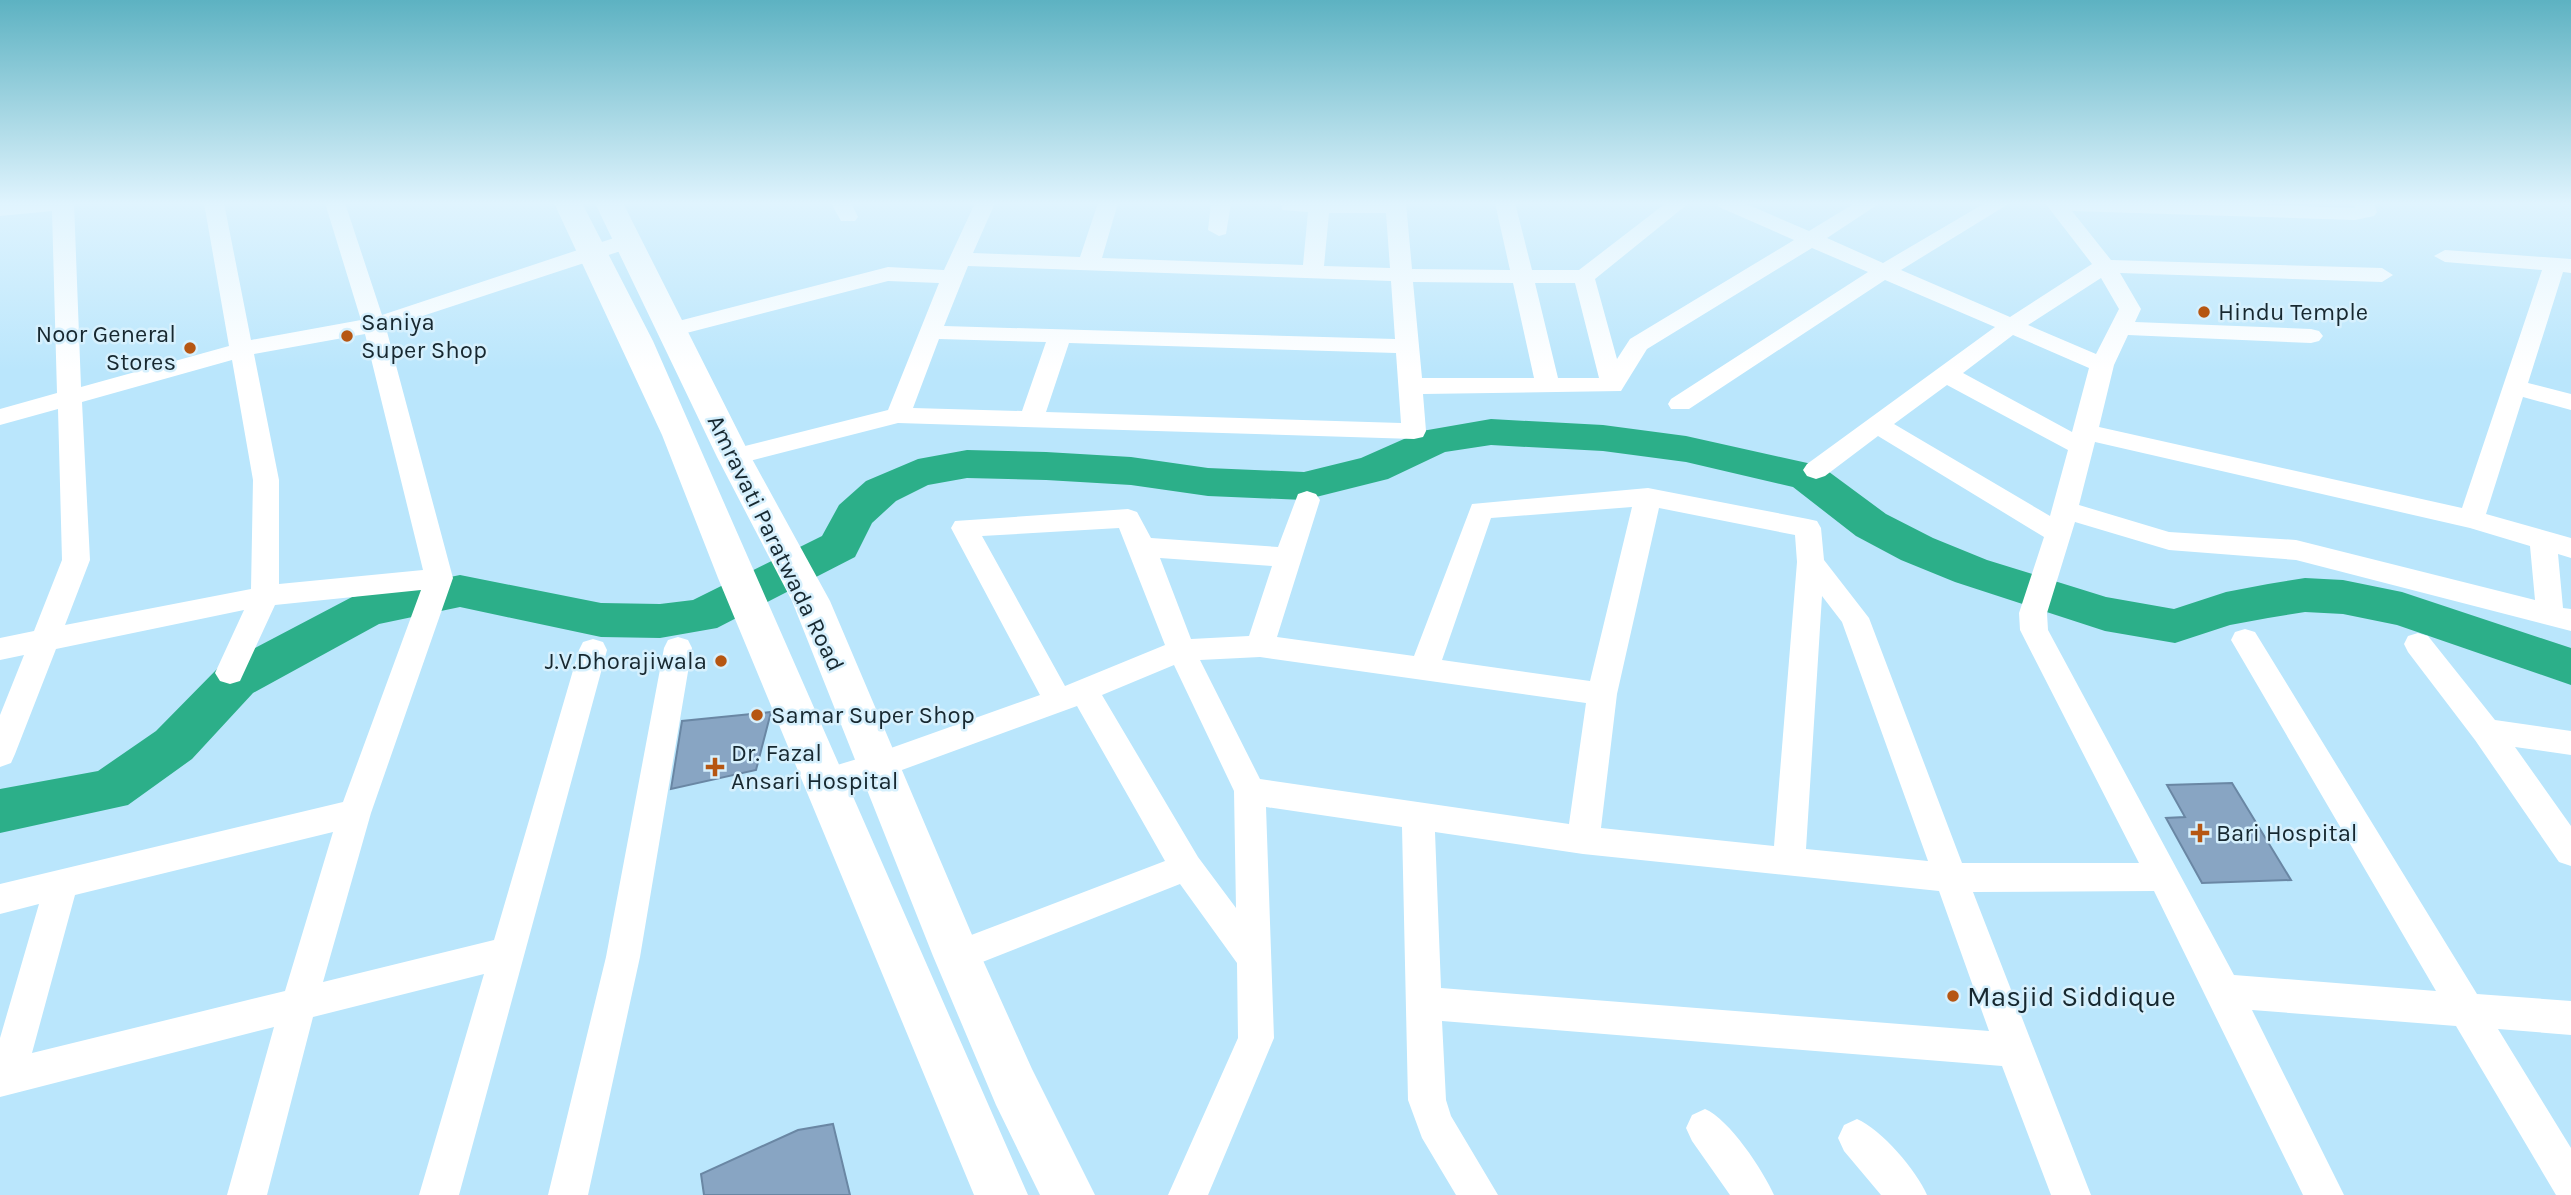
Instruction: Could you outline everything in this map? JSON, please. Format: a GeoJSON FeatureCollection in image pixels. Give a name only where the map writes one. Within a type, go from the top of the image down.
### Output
{"type":"FeatureCollection","features":[{"type":"Feature","properties":{"kind":"main road","name":"Amravati Paratwada Road"},"geometry":{"type":"LineString","coordinates":[[597,259],[706,494],[746,597],[1001,1195]]}},
{"type":"Feature","properties":{"kind":"main road","name":"Amravati Paratwada Road"},"geometry":{"type":"LineString","coordinates":[[637,259],[734,457],[811,601],[957,956],[1014,1087],[1068,1195]]}},
{"type":"Feature","properties":{"kind":"street"},"geometry":{"type":"LineString","coordinates":[[0,754],[76,560],[65,259]]}},
{"type":"Feature","properties":{"kind":"street"},"geometry":{"type":"LineString","coordinates":[[225,259],[266,480],[265,596],[230,673]]}},
{"type":"Feature","properties":{"kind":"street"},"geometry":{"type":"LineString","coordinates":[[247,1195],[298,1006],[355,813],[437,584],[374,325],[353,259]]}},
{"type":"Feature","properties":{"kind":"street"},"geometry":{"type":"LineString","coordinates":[[0,417],[69,400],[243,349],[374,325],[574,259]]}},
{"type":"Feature","properties":{"kind":"street"},"geometry":{"type":"LineString","coordinates":[[898,415],[960,259]]}},
{"type":"Feature","properties":{"kind":"street"},"geometry":{"type":"LineString","coordinates":[[1089,264],[1091,259]]}},
{"type":"Feature","properties":{"kind":"street"},"geometry":{"type":"LineString","coordinates":[[1313,272],[1314,259]]}},
{"type":"Feature","properties":{"kind":"street"},"geometry":{"type":"LineString","coordinates":[[734,457],[898,415],[1414,432],[1399,259]]}},
{"type":"Feature","properties":{"kind":"street"},"geometry":{"type":"LineString","coordinates":[[1519,259],[1548,387]]}},
{"type":"Feature","properties":{"kind":"street"},"geometry":{"type":"LineString","coordinates":[[671,330],[888,274],[956,268],[1089,264],[1400,275],[1584,277],[1608,259]]}},
{"type":"Feature","properties":{"kind":"street"},"geometry":{"type":"LineString","coordinates":[[1613,386],[1638,344],[1779,259]]}},
{"type":"Feature","properties":{"kind":"street"},"geometry":{"type":"LineString","coordinates":[[1855,259],[2102,365]]}},
{"type":"Feature","properties":{"kind":"street"},"geometry":{"type":"LineString","coordinates":[[1680,404],[1905,259]]}},
{"type":"Feature","properties":{"kind":"street"},"geometry":{"type":"LineString","coordinates":[[2099,259],[2130,309],[2102,365],[2062,521],[2038,598],[2035,630],[2224,990],[2324,1195]]}},
{"type":"Feature","properties":{"kind":"street"},"geometry":{"type":"LineString","coordinates":[[2472,519],[2514,387],[2563,265],[2481,259]]}},
{"type":"Feature","properties":{"kind":"street"},"geometry":{"type":"LineString","coordinates":[[1816,470],[2011,327],[2105,266],[2382,275]]}},
{"type":"Feature","properties":{"kind":"street"},"geometry":{"type":"LineString","coordinates":[[1584,277],[1613,386]]}},
{"type":"Feature","properties":{"kind":"street"},"geometry":{"type":"LineString","coordinates":[[2120,328],[2311,336]]}},
{"type":"Feature","properties":{"kind":"street"},"geometry":{"type":"LineString","coordinates":[[930,332],[1406,346]]}},
{"type":"Feature","properties":{"kind":"street"},"geometry":{"type":"LineString","coordinates":[[1031,419],[1060,336]]}},
{"type":"Feature","properties":{"kind":"street"},"geometry":{"type":"LineString","coordinates":[[1946,374],[2083,440],[2189,454],[2472,519],[2571,548]]}},
{"type":"Feature","properties":{"kind":"street"},"geometry":{"type":"LineString","coordinates":[[1409,386],[1613,386]]}},
{"type":"Feature","properties":{"kind":"street"},"geometry":{"type":"LineString","coordinates":[[2514,387],[2571,402]]}},
{"type":"Feature","properties":{"kind":"street"},"geometry":{"type":"LineString","coordinates":[[1877,425],[2062,521],[2181,542],[2296,550],[2560,617],[2543,540]]}},
{"type":"Feature","properties":{"kind":"street"},"geometry":{"type":"LineString","coordinates":[[1583,840],[1602,694],[1648,497]]}},
{"type":"Feature","properties":{"kind":"street"},"geometry":{"type":"LineString","coordinates":[[1424,670],[1481,510],[1648,497],[1808,528],[1811,562],[1789,861]]}},
{"type":"Feature","properties":{"kind":"street"},"geometry":{"type":"LineString","coordinates":[[1260,646],[1307,500]]}},
{"type":"Feature","properties":{"kind":"street"},"geometry":{"type":"LineString","coordinates":[[1188,1195],[1256,1038],[1250,791],[1181,650],[1142,547],[1128,518],[964,528],[1071,696],[1186,866],[1254,959]]}},
{"type":"Feature","properties":{"kind":"street"},"geometry":{"type":"LineString","coordinates":[[1142,547],[1287,558]]}},
{"type":"Feature","properties":{"kind":"street"},"geometry":{"type":"LineString","coordinates":[[1811,562],[1855,618],[2014,1050],[2071,1195]]}},
{"type":"Feature","properties":{"kind":"street"},"geometry":{"type":"LineString","coordinates":[[0,649],[265,596],[437,584]]}},
{"type":"Feature","properties":{"kind":"street"},"geometry":{"type":"LineString","coordinates":[[2245,640],[2571,1184]]}},
{"type":"Feature","properties":{"kind":"street"},"geometry":{"type":"LineString","coordinates":[[2418,644],[2486,731],[2571,852]]}},
{"type":"Feature","properties":{"kind":"street"},"geometry":{"type":"LineString","coordinates":[[825,780],[880,765],[1071,696],[1181,650],[1260,646],[1602,694]]}},
{"type":"Feature","properties":{"kind":"street"},"geometry":{"type":"LineString","coordinates":[[568,1195],[623,957],[678,648]]}},
{"type":"Feature","properties":{"kind":"street"},"geometry":{"type":"LineString","coordinates":[[439,1195],[505,953],[593,650]]}},
{"type":"Feature","properties":{"kind":"street"},"geometry":{"type":"LineString","coordinates":[[2486,731],[2571,743]]}},
{"type":"Feature","properties":{"kind":"street"},"geometry":{"type":"LineString","coordinates":[[1250,791],[1583,840],[1951,878],[2163,877]]}},
{"type":"Feature","properties":{"kind":"street"},"geometry":{"type":"LineString","coordinates":[[0,899],[355,813]]}},
{"type":"Feature","properties":{"kind":"street"},"geometry":{"type":"LineString","coordinates":[[1418,816],[1427,1100],[1435,1125],[1478,1195]]}},
{"type":"Feature","properties":{"kind":"street"},"geometry":{"type":"LineString","coordinates":[[957,956],[1186,866]]}},
{"type":"Feature","properties":{"kind":"street"},"geometry":{"type":"LineString","coordinates":[[4,1078],[61,884]]}},
{"type":"Feature","properties":{"kind":"street"},"geometry":{"type":"LineString","coordinates":[[4,1078],[505,953]]}},
{"type":"Feature","properties":{"kind":"street"},"geometry":{"type":"LineString","coordinates":[[2224,990],[2467,1012],[2571,1018]]}},
{"type":"Feature","properties":{"kind":"street"},"geometry":{"type":"LineString","coordinates":[[1425,1003],[2014,1050]]}},
{"type":"Feature","properties":{"kind":"street"},"geometry":{"type":"LineString","coordinates":[[1705,1128],[1754,1195]]}},
{"type":"Feature","properties":{"kind":"street"},"geometry":{"type":"LineString","coordinates":[[1857,1138],[1907,1195]]}},
{"type":"Feature","properties":{"kind":"building"},"geometry":{"type":"Polygon","coordinates":[[[771,712],[756,770],[671,789],[682,721],[771,712]]]}},
{"type":"Feature","properties":{"kind":"building"},"geometry":{"type":"Polygon","coordinates":[[[2232,783],[2291,880],[2202,883],[2166,818],[2185,817],[2167,785],[2232,783]]]}},
{"type":"Feature","properties":{"kind":"building"},"geometry":{"type":"Polygon","coordinates":[[[833,1124],[850,1195],[704,1195],[701,1174],[798,1130],[833,1124]]]}},
{"type":"Feature","properties":{"kind":"waterway"},"geometry":{"type":"LineString","coordinates":[[0,811],[110,790],[174,745],[236,680],[368,609],[460,591],[601,620],[660,621],[701,616],[839,546],[854,515],[881,491],[918,473],[967,464],[1046,466],[1131,471],[1208,482],[1304,486],[1373,469],[1436,440],[1491,432],[1603,438],[1686,449],[1806,476],[1871,525],[1917,549],[1971,571],[2105,614],[2175,626],[2226,609],[2268,601],[2305,595],[2343,597],[2402,609],[2571,667]]}},
{"type":"Feature","properties":{"kind":"place","name":"Hindu Temple"},"geometry":{"type":"Point","coordinates":[2204,312]}},
{"type":"Feature","properties":{"kind":"place","name":"Saniya Super Shop"},"geometry":{"type":"Point","coordinates":[347,336]}},
{"type":"Feature","properties":{"kind":"place","name":"Noor General Stores"},"geometry":{"type":"Point","coordinates":[190,348]}},
{"type":"Feature","properties":{"kind":"place","name":"J.V.Dhorajiwala"},"geometry":{"type":"Point","coordinates":[721,661]}},
{"type":"Feature","properties":{"kind":"place","name":"Samar Super Shop"},"geometry":{"type":"Point","coordinates":[757,715]}},
{"type":"Feature","properties":{"kind":"place","name":"Dr. Fazal Ansari Hospital"},"geometry":{"type":"Point","coordinates":[715,767]}},
{"type":"Feature","properties":{"kind":"place","name":"Bari Hospital"},"geometry":{"type":"Point","coordinates":[2200,833]}},
{"type":"Feature","properties":{"kind":"place","name":"Masjid Siddique"},"geometry":{"type":"Point","coordinates":[1953,996]}}]}
